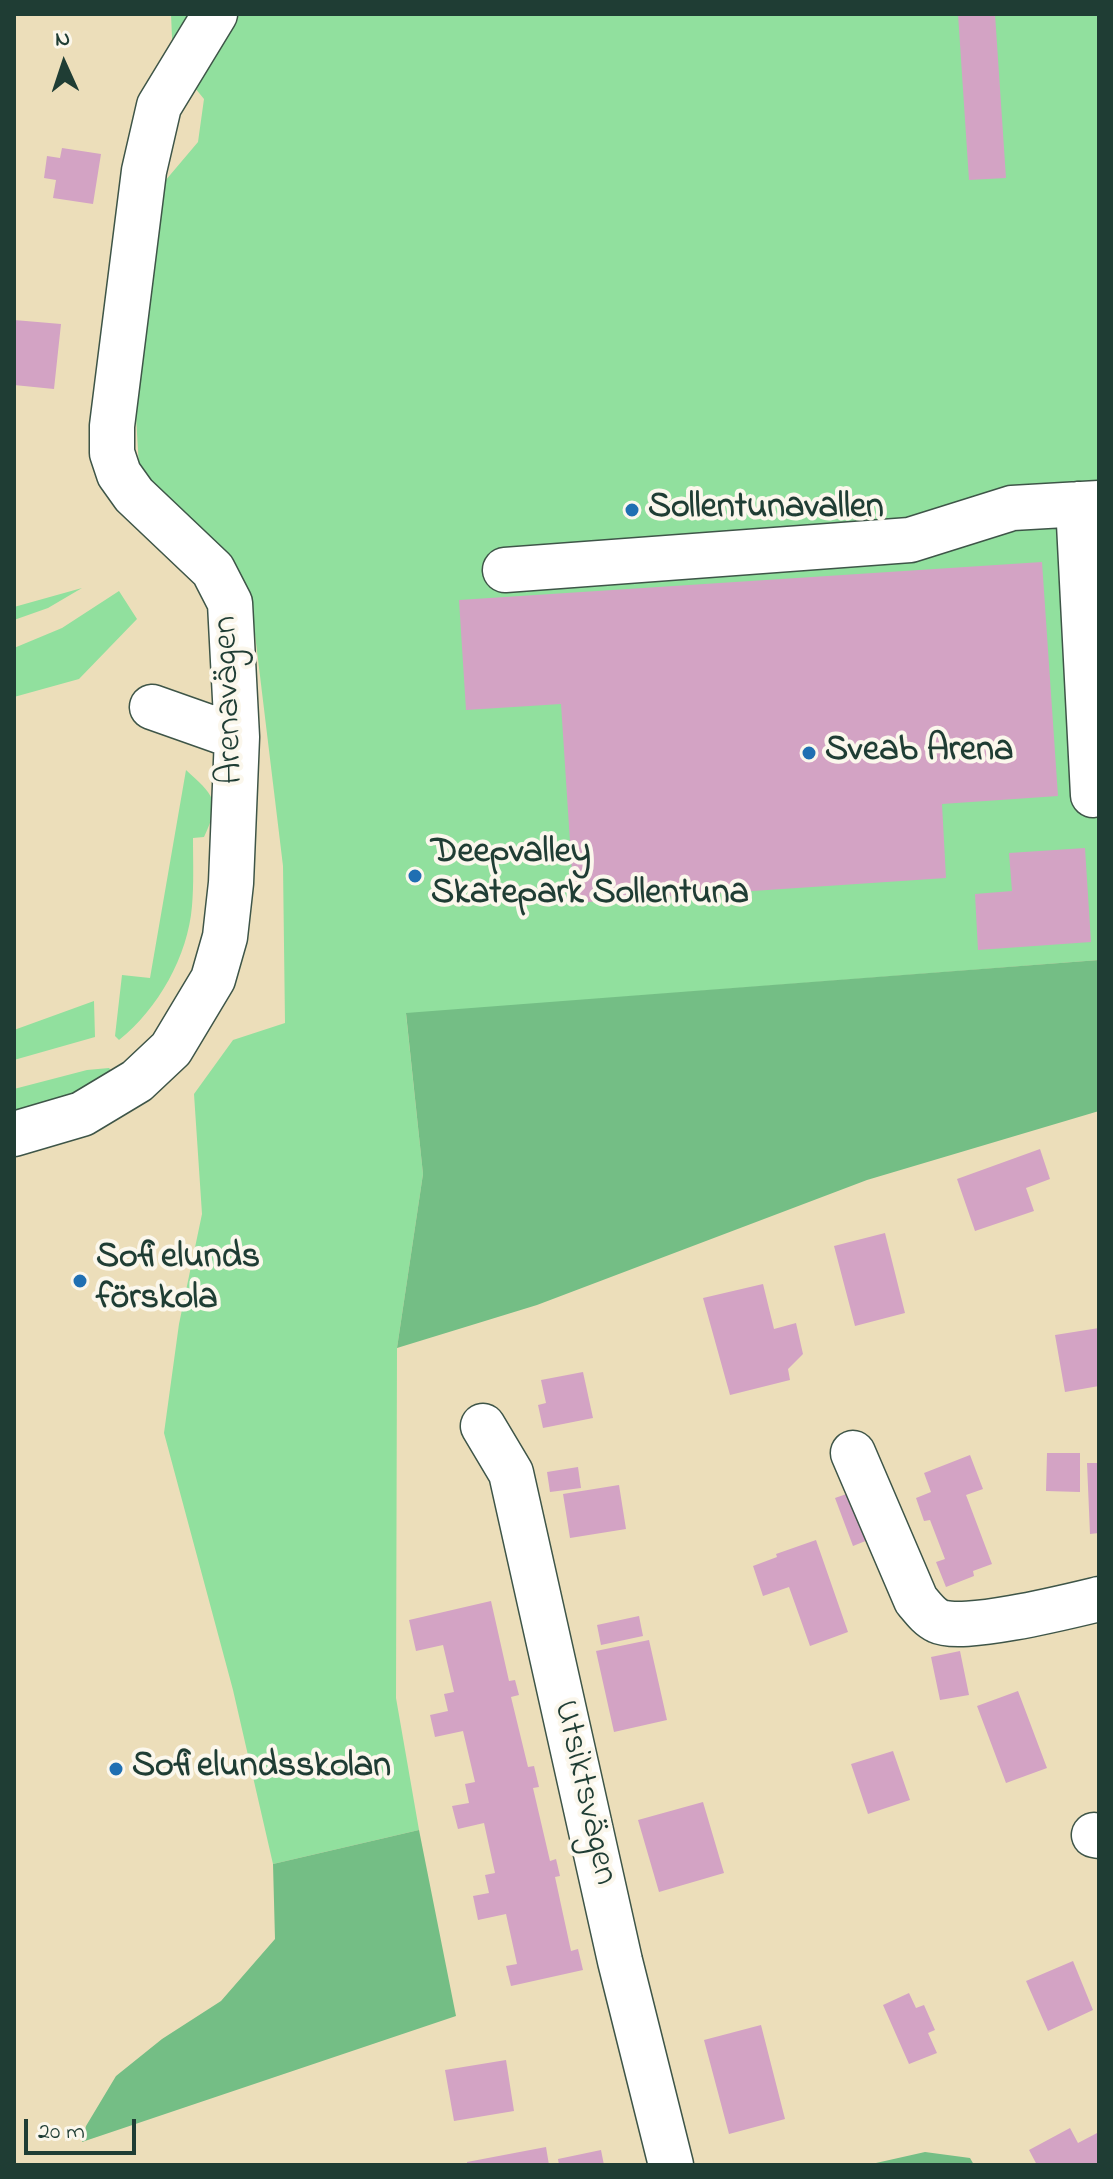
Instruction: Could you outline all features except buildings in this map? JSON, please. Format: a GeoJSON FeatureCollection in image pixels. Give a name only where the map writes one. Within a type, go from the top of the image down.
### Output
{"type":"FeatureCollection","features":[{"type":"Feature","properties":{"kind":"street","name":"Arenavägen"},"geometry":{"type":"LineString","coordinates":[[14,1134],[82,1114],[137,1081],[171,1049],[195,1012],[213,979],[225,937],[231,883],[237,737],[230,603],[213,570],[134,495],[119,474],[112,453],[112,426],[144,171],[159,106],[215,14]]}},
{"type":"Feature","properties":{"kind":"street"},"geometry":{"type":"LineString","coordinates":[[505,570],[910,540],[1012,508],[1088,504],[1093,795]]}},
{"type":"Feature","properties":{"kind":"street"},"geometry":{"type":"LineString","coordinates":[[152,707],[237,737]]}},
{"type":"Feature","properties":{"kind":"street","name":"Utsiktsvägen"},"geometry":{"type":"LineString","coordinates":[[483,1426],[511,1473],[620,1961],[671,2165]]}},
{"type":"Feature","properties":{"kind":"street"},"geometry":{"type":"LineString","coordinates":[[853,1453],[916,1600],[940,1623],[970,1624],[1099,1599]]}},
{"type":"Feature","properties":{"kind":"green space","name":"Sollentunavallen"},"geometry":{"type":"Polygon","coordinates":[[[171,14],[1099,14],[1099,960],[406,1014],[423,1174],[397,1348],[396,1698],[419,1830],[273,1864],[233,1690],[164,1433],[179,1324],[202,1214],[194,1094],[233,1040],[285,1023],[283,866],[253,618],[238,577],[140,484],[134,383],[165,181],[198,142],[204,99],[173,61],[171,14]]]}},
{"type":"Feature","properties":{"kind":"green space"},"geometry":{"type":"Polygon","coordinates":[[[82,588],[48,608],[14,620],[14,607],[82,588]]]}},
{"type":"Feature","properties":{"kind":"green space"},"geometry":{"type":"Polygon","coordinates":[[[119,591],[137,619],[79,679],[14,697],[14,648],[62,628],[119,591]]]}},
{"type":"Feature","properties":{"kind":"green space"},"geometry":{"type":"Polygon","coordinates":[[[186,770],[208,792],[213,806],[210,825],[204,837],[193,838],[189,925],[169,980],[146,1013],[119,1040],[115,1036],[122,975],[150,978],[186,770]]]}},
{"type":"Feature","properties":{"kind":"green space"},"geometry":{"type":"Polygon","coordinates":[[[1099,960],[1099,1111],[867,1180],[537,1305],[397,1348],[423,1174],[406,1013],[1099,960]]]}},
{"type":"Feature","properties":{"kind":"green space"},"geometry":{"type":"Polygon","coordinates":[[[94,1001],[95,1037],[14,1060],[14,1030],[94,1001]]]}},
{"type":"Feature","properties":{"kind":"green space"},"geometry":{"type":"Polygon","coordinates":[[[109,1068],[122,1083],[14,1121],[14,1089],[87,1070],[109,1068]]]}},
{"type":"Feature","properties":{"kind":"green space"},"geometry":{"type":"Polygon","coordinates":[[[419,1830],[456,2016],[82,2142],[86,2126],[116,2076],[162,2039],[221,2001],[275,1939],[273,1864],[419,1830]]]}},
{"type":"Feature","properties":{"kind":"green space"},"geometry":{"type":"Polygon","coordinates":[[[925,2152],[970,2158],[974,2165],[867,2165],[925,2152]]]}},
{"type":"Feature","properties":{"kind":"place","name":"Sollentunavallen"},"geometry":{"type":"Point","coordinates":[632,510]}},
{"type":"Feature","properties":{"kind":"place","name":"Sveab Arena"},"geometry":{"type":"Point","coordinates":[809,753]}},
{"type":"Feature","properties":{"kind":"place","name":"Deepvalley Skatepark Sollentuna"},"geometry":{"type":"Point","coordinates":[415,876]}},
{"type":"Feature","properties":{"kind":"place","name":"Sofielunds förskola"},"geometry":{"type":"Point","coordinates":[80,1281]}},
{"type":"Feature","properties":{"kind":"place","name":"Sofielundsskolan"},"geometry":{"type":"Point","coordinates":[116,1769]}}]}
